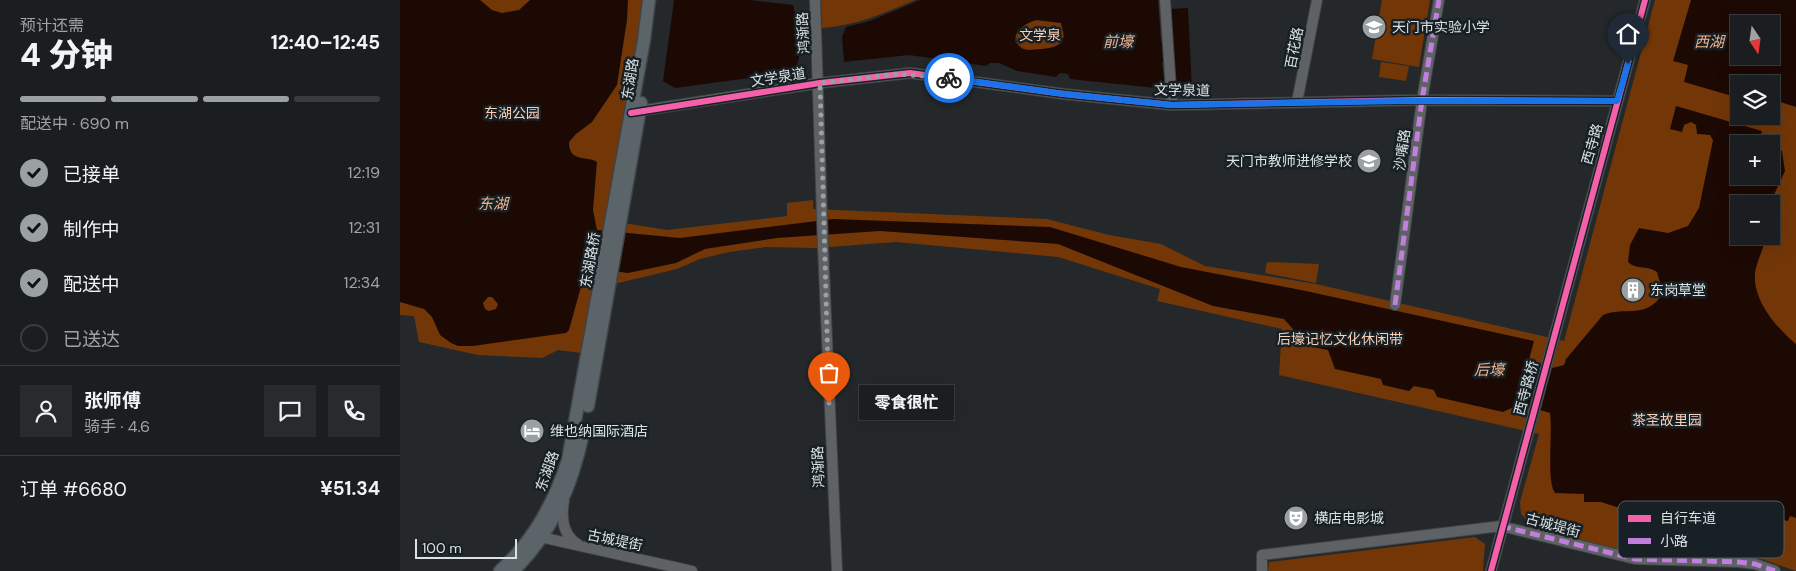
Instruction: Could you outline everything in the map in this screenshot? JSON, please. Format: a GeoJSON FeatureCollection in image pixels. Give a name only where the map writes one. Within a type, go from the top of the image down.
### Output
{"type":"FeatureCollection","features":[{"type":"Feature","properties":{"kind":"main road","name":"东湖路"},"geometry":{"type":"LineString","coordinates":[[636,112],[649,0]]}},
{"type":"Feature","properties":{"kind":"main road","name":"东湖路"},"geometry":{"type":"LineString","coordinates":[[628,161],[655,0]]}},
{"type":"Feature","properties":{"kind":"main road","name":"东湖路桥"},"geometry":{"type":"LineString","coordinates":[[591,365],[628,161]]}},
{"type":"Feature","properties":{"kind":"main road","name":"东湖路"},"geometry":{"type":"LineString","coordinates":[[513,571],[564,495],[580,450],[591,365]]}},
{"type":"Feature","properties":{"kind":"main road","name":"东湖路"},"geometry":{"type":"LineString","coordinates":[[500,571],[538,536],[568,460],[591,365]]}},
{"type":"Feature","properties":{"kind":"street","name":"鸿渐路"},"geometry":{"type":"LineString","coordinates":[[815,0],[820,83],[822,215],[837,571]]}},
{"type":"Feature","properties":{"kind":"street"},"geometry":{"type":"LineString","coordinates":[[1165,0],[1172,105]]}},
{"type":"Feature","properties":{"kind":"street","name":"百花路"},"geometry":{"type":"LineString","coordinates":[[1297,102],[1317,0]]}},
{"type":"Feature","properties":{"kind":"street","name":"沙嘴路"},"geometry":{"type":"LineString","coordinates":[[1395,305],[1422,100],[1439,0]]}},
{"type":"Feature","properties":{"kind":"street","name":"西寺路"},"geometry":{"type":"LineString","coordinates":[[1564,296],[1645,0]]}},
{"type":"Feature","properties":{"kind":"street","name":"文学泉道"},"geometry":{"type":"LineString","coordinates":[[636,112],[820,83],[910,73],[1064,94],[1172,105],[1422,100],[1617,101]]}},
{"type":"Feature","properties":{"kind":"street","name":"西寺路桥"},"geometry":{"type":"LineString","coordinates":[[1501,526],[1564,296]]}},
{"type":"Feature","properties":{"kind":"street"},"geometry":{"type":"LineString","coordinates":[[564,495],[562,516],[566,533],[573,541],[585,548]]}},
{"type":"Feature","properties":{"kind":"street"},"geometry":{"type":"LineString","coordinates":[[1491,571],[1501,526]]}},
{"type":"Feature","properties":{"kind":"street","name":"古城堤街"},"geometry":{"type":"LineString","coordinates":[[1262,571],[1262,555],[1501,526],[1618,555]]}},
{"type":"Feature","properties":{"kind":"street","name":"古城堤街"},"geometry":{"type":"LineString","coordinates":[[538,536],[692,571]]}},
{"type":"Feature","properties":{"kind":"street","name":"古城堤街"},"geometry":{"type":"LineString","coordinates":[[1631,558],[1738,562],[1755,564],[1776,571]]}},
{"type":"Feature","properties":{"kind":"green space","name":"茶圣故里园"},"geometry":{"type":"Polygon","coordinates":[[[400,0],[644,0],[606,220],[667,230],[787,216],[787,203],[813,200],[813,209],[1047,219],[1109,235],[1161,244],[1205,266],[1316,284],[1564,341],[1655,0],[1796,0],[1796,571],[1759,558],[1784,558],[1784,501],[1618,501],[1618,550],[1534,527],[1521,514],[1520,502],[1539,434],[1279,375],[1282,329],[1157,301],[1160,289],[1058,257],[896,242],[816,248],[766,247],[729,252],[700,259],[677,269],[593,289],[581,353],[558,350],[542,358],[478,355],[419,342],[414,316],[400,315],[400,0]]]}},
{"type":"Feature","properties":{"kind":"green space"},"geometry":{"type":"Polygon","coordinates":[[[821,0],[915,0],[858,22],[822,28],[821,0]]]}},
{"type":"Feature","properties":{"kind":"green space"},"geometry":{"type":"Polygon","coordinates":[[[1382,0],[1430,0],[1419,67],[1372,59],[1382,0]]]}},
{"type":"Feature","properties":{"kind":"green space","name":"文学泉"},"geometry":{"type":"Polygon","coordinates":[[[1037,20],[1061,23],[1063,35],[1060,43],[1052,47],[1027,50],[1021,47],[1016,36],[1019,30],[1026,23],[1037,20]]]}},
{"type":"Feature","properties":{"kind":"green space"},"geometry":{"type":"Polygon","coordinates":[[[1381,62],[1409,66],[1406,81],[1379,77],[1381,62]]]}},
{"type":"Feature","properties":{"kind":"green space"},"geometry":{"type":"Polygon","coordinates":[[[1267,262],[1319,264],[1316,283],[1265,273],[1267,262]]]}},
{"type":"Feature","properties":{"kind":"green space"},"geometry":{"type":"Polygon","coordinates":[[[1475,537],[1485,544],[1483,571],[1268,571],[1269,562],[1475,537]]]}},
{"type":"Feature","properties":{"kind":"water","name":"茶圣故里园"},"geometry":{"type":"Polygon","coordinates":[[[400,0],[480,0],[492,10],[502,13],[519,10],[530,0],[628,0],[627,20],[617,85],[592,122],[569,142],[570,149],[575,156],[597,162],[593,210],[597,230],[680,238],[833,219],[1050,227],[1181,267],[1306,291],[1534,341],[1529,360],[1552,368],[1564,365],[1566,359],[1603,315],[1650,307],[1663,293],[1657,272],[1634,266],[1628,262],[1630,245],[1639,228],[1668,233],[1688,226],[1699,208],[1713,140],[1710,135],[1697,134],[1696,125],[1691,122],[1684,125],[1682,132],[1670,129],[1676,106],[1730,122],[1730,125],[1741,125],[1762,131],[1761,135],[1730,135],[1730,185],[1779,185],[1774,195],[1730,195],[1730,245],[1764,245],[1755,274],[1758,294],[1774,322],[1796,344],[1796,518],[1790,516],[1788,521],[1784,520],[1784,501],[1618,501],[1618,507],[1601,502],[1584,502],[1584,494],[1555,493],[1552,487],[1550,467],[1550,413],[1520,404],[1503,412],[1437,397],[1434,390],[1414,386],[1409,391],[1383,385],[1381,379],[1335,369],[1328,350],[1308,346],[1284,319],[1213,306],[1058,244],[880,231],[777,238],[705,249],[676,263],[628,273],[590,268],[585,272],[569,330],[566,333],[473,346],[458,346],[440,335],[432,317],[424,309],[400,302],[400,0]],[[488,297],[483,303],[485,309],[489,311],[496,309],[498,304],[492,297],[488,297]]]}},
{"type":"Feature","properties":{"kind":"water"},"geometry":{"type":"Polygon","coordinates":[[[674,0],[750,0],[793,5],[800,39],[797,65],[793,72],[675,88],[663,81],[674,0]]]}},
{"type":"Feature","properties":{"kind":"water","name":"前壕"},"geometry":{"type":"Polygon","coordinates":[[[920,0],[1158,0],[1161,42],[1173,42],[1171,9],[1188,8],[1192,89],[1176,90],[1174,62],[1162,62],[1165,89],[1070,79],[1068,74],[1060,73],[1056,77],[1017,71],[999,63],[990,63],[986,66],[909,55],[844,62],[842,37],[846,27],[870,21],[920,0]],[[1032,21],[1022,27],[1015,36],[1015,41],[1017,45],[1025,50],[1055,46],[1062,43],[1064,36],[1061,23],[1032,21]]]}},
{"type":"Feature","properties":{"kind":"water","name":"西湖"},"geometry":{"type":"Polygon","coordinates":[[[1691,0],[1796,0],[1796,107],[1780,102],[1780,75],[1730,75],[1730,95],[1684,82],[1688,65],[1673,61],[1691,0]]]}},
{"type":"Feature","properties":{"kind":"water","name":"茶圣故里园"},"geometry":{"type":"Polygon","coordinates":[[[1780,149],[1782,151],[1785,171],[1780,182],[1780,149]]]}},
{"type":"Feature","properties":{"kind":"marked path"},"geometry":{"type":"LineString","coordinates":[[1395,305],[1422,100],[1439,0]]}},
{"type":"Feature","properties":{"kind":"marked path"},"geometry":{"type":"LineString","coordinates":[[1501,526],[1618,555]]}},
{"type":"Feature","properties":{"kind":"marked path"},"geometry":{"type":"LineString","coordinates":[[1631,558],[1738,562],[1755,564],[1775,571]]}},
{"type":"Feature","properties":{"kind":"cycle path"},"geometry":{"type":"LineString","coordinates":[[1491,571],[1645,0]]}},
{"type":"Feature","properties":{"kind":"cycle path"},"geometry":{"type":"LineString","coordinates":[[631,113],[820,83],[910,73],[1064,94],[1172,105],[1422,100],[1617,101]]}},
{"type":"Feature","properties":{"kind":"way so far"},"geometry":{"type":"LineString","coordinates":[[829,403],[823,247],[820,83],[910,73],[949,78]]}},
{"type":"Feature","properties":{"kind":"place","name":"天门市实验小学"},"geometry":{"type":"Point","coordinates":[1374,27]}},
{"type":"Feature","properties":{"kind":"place","name":"天门市教师进修学校"},"geometry":{"type":"Point","coordinates":[1369,161]}},
{"type":"Feature","properties":{"kind":"place","name":"东岗草堂"},"geometry":{"type":"Point","coordinates":[1633,290]}},
{"type":"Feature","properties":{"kind":"place","name":"零食很忙"},"geometry":{"type":"Point","coordinates":[829,403]}},
{"type":"Feature","properties":{"kind":"place","name":"维也纳国际酒店"},"geometry":{"type":"Point","coordinates":[532,431]}},
{"type":"Feature","properties":{"kind":"place","name":"横店电影城"},"geometry":{"type":"Point","coordinates":[1296,518]}},
{"type":"Feature","properties":{"kind":"route"},"geometry":{"type":"LineString","coordinates":[[949,78],[1064,94],[1172,105],[1404,101],[1617,101],[1628,64]]}},
{"type":"Feature","properties":{"kind":"park label","name":"东湖公园"},"geometry":{"type":"Point","coordinates":[512,113]}},
{"type":"Feature","properties":{"kind":"park label","name":"后壕记忆文化休闲带"},"geometry":{"type":"Point","coordinates":[1340,339]}},
{"type":"Feature","properties":{"kind":"water label","name":"东湖"},"geometry":{"type":"Point","coordinates":[493,204]}},
{"type":"Feature","properties":{"kind":"water label","name":"后壕"},"geometry":{"type":"Point","coordinates":[1489,370]}}]}
